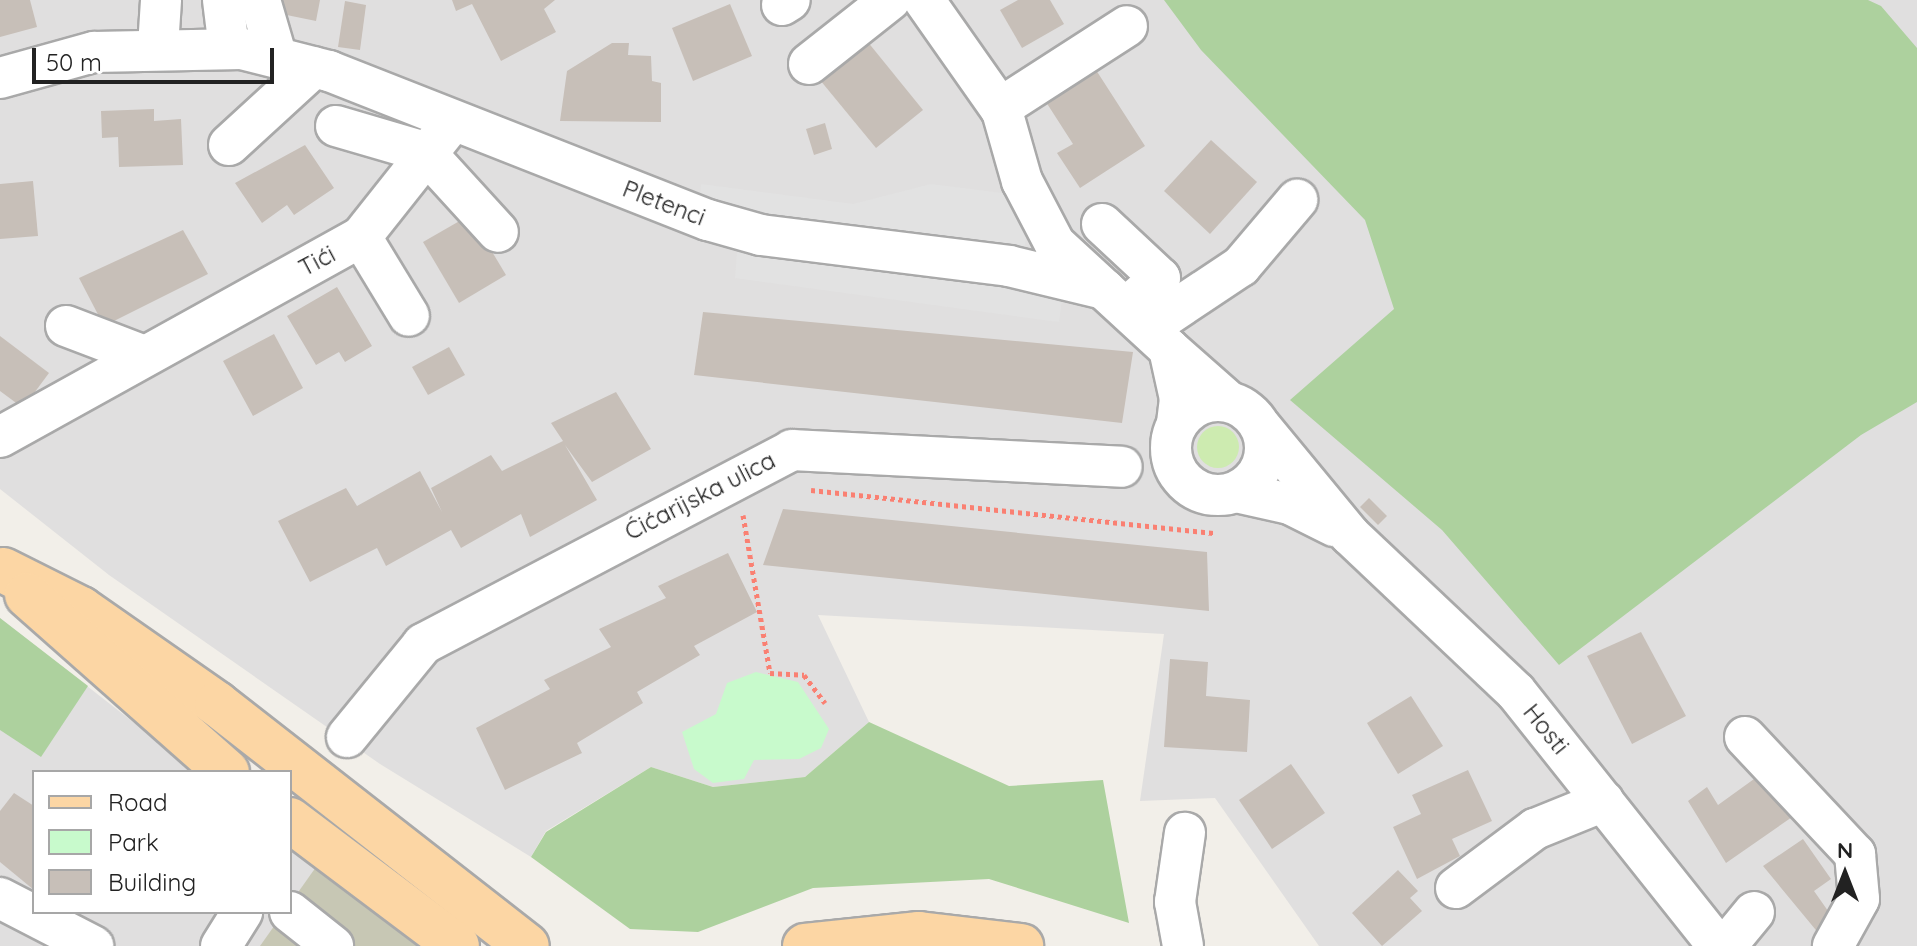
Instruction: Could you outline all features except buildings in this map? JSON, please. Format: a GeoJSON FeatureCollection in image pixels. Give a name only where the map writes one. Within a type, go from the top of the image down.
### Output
{"type":"FeatureCollection","features":[{"type":"Feature","properties":{"kind":"main road"},"geometry":{"type":"LineString","coordinates":[[2,569],[60,630],[225,770]]}},
{"type":"Feature","properties":{"kind":"main road"},"geometry":{"type":"LineString","coordinates":[[2,569],[81,609],[217,704],[527,946]]}},
{"type":"Feature","properties":{"kind":"main road"},"geometry":{"type":"LineString","coordinates":[[292,822],[457,946]]}},
{"type":"Feature","properties":{"kind":"main road"},"geometry":{"type":"LineString","coordinates":[[805,946],[970,935],[1021,946]]}},
{"type":"Feature","properties":{"kind":"street"},"geometry":{"type":"LineString","coordinates":[[158,47],[161,0]]}},
{"type":"Feature","properties":{"kind":"street"},"geometry":{"type":"LineString","coordinates":[[223,0],[265,56]]}},
{"type":"Feature","properties":{"kind":"street"},"geometry":{"type":"LineString","coordinates":[[229,145],[265,56],[260,0]]}},
{"type":"Feature","properties":{"kind":"street"},"geometry":{"type":"LineString","coordinates":[[809,64],[890,0]]}},
{"type":"Feature","properties":{"kind":"street","name":"Pletenci"},"geometry":{"type":"LineString","coordinates":[[924,0],[994,99],[1022,181],[1055,244],[1228,401]]}},
{"type":"Feature","properties":{"kind":"street"},"geometry":{"type":"LineString","coordinates":[[994,99],[1112,23]]}},
{"type":"Feature","properties":{"kind":"street"},"geometry":{"type":"LineString","coordinates":[[0,78],[94,52],[158,47],[265,56]]}},
{"type":"Feature","properties":{"kind":"street","name":"Pletenci"},"geometry":{"type":"LineString","coordinates":[[265,56],[453,121],[761,235],[1009,266],[1137,318]]}},
{"type":"Feature","properties":{"kind":"street","name":"Tići"},"geometry":{"type":"LineString","coordinates":[[0,437],[142,355],[361,237],[425,152],[453,121]]}},
{"type":"Feature","properties":{"kind":"street"},"geometry":{"type":"LineString","coordinates":[[336,126],[425,152],[498,232]]}},
{"type":"Feature","properties":{"kind":"street"},"geometry":{"type":"LineString","coordinates":[[1137,318],[1241,266],[1297,200]]}},
{"type":"Feature","properties":{"kind":"street"},"geometry":{"type":"LineString","coordinates":[[1102,224],[1160,278],[1137,318],[1174,429],[1173,464],[1192,488],[1236,492],[1259,471],[1261,427],[1228,401],[1199,404],[1174,429],[1122,467]]}},
{"type":"Feature","properties":{"kind":"street"},"geometry":{"type":"LineString","coordinates":[[361,237],[409,316]]}},
{"type":"Feature","properties":{"kind":"street"},"geometry":{"type":"LineString","coordinates":[[66,326],[142,355]]}},
{"type":"Feature","properties":{"kind":"street","name":"Hosti"},"geometry":{"type":"LineString","coordinates":[[1261,427],[1350,535],[1516,692],[1718,946]]}},
{"type":"Feature","properties":{"kind":"street","name":"Ćićarijska ulica"},"geometry":{"type":"LineString","coordinates":[[347,737],[423,644],[792,450],[1122,467],[1192,488]]}},
{"type":"Feature","properties":{"kind":"street","name":"Hosti"},"geometry":{"type":"LineString","coordinates":[[1236,492],[1290,504],[1350,535]]}},
{"type":"Feature","properties":{"kind":"street"},"geometry":{"type":"LineString","coordinates":[[1745,737],[1855,854],[1859,899],[1833,946]]}},
{"type":"Feature","properties":{"kind":"street"},"geometry":{"type":"LineString","coordinates":[[1456,888],[1535,829],[1604,801]]}},
{"type":"Feature","properties":{"kind":"street"},"geometry":{"type":"LineString","coordinates":[[1183,946],[1175,902],[1185,833]]}},
{"type":"Feature","properties":{"kind":"street"},"geometry":{"type":"LineString","coordinates":[[0,898],[93,946]]}},
{"type":"Feature","properties":{"kind":"street"},"geometry":{"type":"LineString","coordinates":[[1726,946],[1754,912]]}},
{"type":"Feature","properties":{"kind":"street"},"geometry":{"type":"LineString","coordinates":[[221,946],[241,914]]}},
{"type":"Feature","properties":{"kind":"street"},"geometry":{"type":"LineString","coordinates":[[292,914],[333,946]]}},
{"type":"Feature","properties":{"kind":"path"},"geometry":{"type":"LineString","coordinates":[[793,488],[967,504],[1216,533]]}},
{"type":"Feature","properties":{"kind":"path"},"geometry":{"type":"LineString","coordinates":[[738,502],[760,588],[770,673],[804,675],[825,703]]}},
{"type":"Feature","properties":{"kind":"shaded area"},"geometry":{"type":"Polygon","coordinates":[[[0,0],[1917,0],[1917,946],[1319,946],[1215,798],[1140,801],[1164,634],[818,615],[869,722],[805,777],[713,787],[651,767],[546,831],[531,857],[380,764],[109,575],[0,489],[0,0]]]}},
{"type":"Feature","properties":{"kind":"shaded area"},"geometry":{"type":"Polygon","coordinates":[[[701,184],[853,204],[931,184],[1033,197],[1018,287],[1063,293],[1059,322],[735,278],[740,214],[699,208],[701,184]]]}},
{"type":"Feature","properties":{"kind":"shaded area"},"geometry":{"type":"Polygon","coordinates":[[[0,618],[194,770],[32,770],[32,914],[292,914],[292,848],[417,946],[0,946],[0,618]]]}},
{"type":"Feature","properties":{"kind":"shaded area"},"geometry":{"type":"Polygon","coordinates":[[[316,867],[417,946],[260,946],[283,914],[292,914],[292,901],[316,867]]]}},
{"type":"Feature","properties":{"kind":"green space"},"geometry":{"type":"Polygon","coordinates":[[[1164,0],[1868,0],[1881,6],[1917,48],[1917,402],[1861,435],[1559,665],[1442,530],[1290,400],[1394,309],[1365,220],[1201,50],[1164,0]]]}},
{"type":"Feature","properties":{"kind":"green space"},"geometry":{"type":"Polygon","coordinates":[[[1218,426],[1233,432],[1239,447],[1233,462],[1218,468],[1203,462],[1197,447],[1203,432],[1218,426]]]}},
{"type":"Feature","properties":{"kind":"green space"},"geometry":{"type":"Polygon","coordinates":[[[0,618],[88,686],[41,757],[0,730],[0,618]]]}},
{"type":"Feature","properties":{"kind":"green space"},"geometry":{"type":"Polygon","coordinates":[[[756,672],[798,682],[829,729],[821,748],[799,759],[754,760],[744,779],[713,783],[694,769],[682,732],[716,714],[727,683],[756,672]]]}},
{"type":"Feature","properties":{"kind":"green space"},"geometry":{"type":"Polygon","coordinates":[[[869,722],[1009,786],[1103,780],[1129,923],[989,879],[813,888],[698,932],[630,929],[531,857],[546,832],[651,767],[713,787],[805,777],[869,722]]]}}]}
